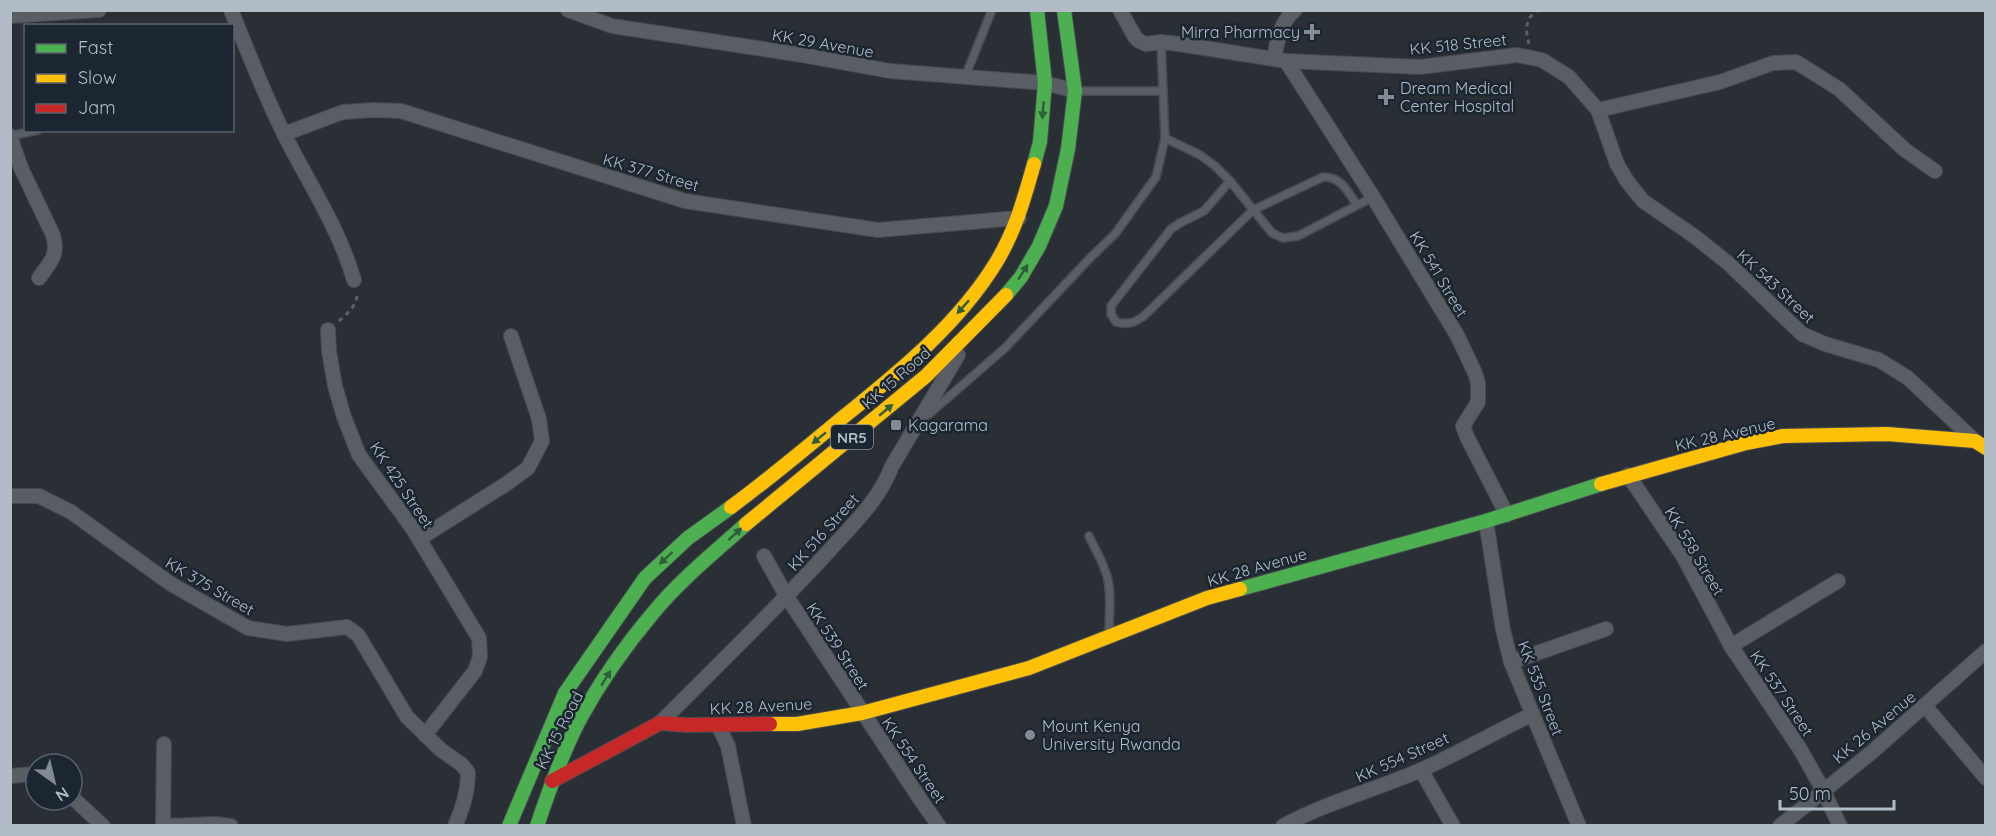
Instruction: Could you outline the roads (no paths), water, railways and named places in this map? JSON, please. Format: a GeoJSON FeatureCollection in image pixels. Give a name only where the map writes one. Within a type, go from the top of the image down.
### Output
{"type":"FeatureCollection","features":[{"type":"Feature","properties":{"kind":"main road","name":"KK 15 Road"},"geometry":{"type":"LineString","coordinates":[[509,825],[565,693],[645,578],[688,538],[762,484],[868,397],[928,344],[968,303],[997,261],[1019,218],[1040,142],[1045,83],[1037,10]]}},
{"type":"Feature","properties":{"kind":"main road","name":"KK 15 Road"},"geometry":{"type":"LineString","coordinates":[[537,825],[552,781],[580,720],[612,668],[653,612],[754,517],[926,376],[995,308],[1021,277],[1039,246],[1056,206],[1068,149],[1075,91],[1064,10]]}},
{"type":"Feature","properties":{"kind":"main road","name":"KK 28 Avenue"},"geometry":{"type":"LineString","coordinates":[[660,723],[797,724],[862,713],[1029,668],[1207,598],[1486,521],[1628,476],[1746,443],[1783,436],[1887,434],[1980,444]]}},
{"type":"Feature","properties":{"kind":"main road"},"geometry":{"type":"LineString","coordinates":[[552,781],[660,723]]}},
{"type":"Feature","properties":{"kind":"street"},"geometry":{"type":"LineString","coordinates":[[10,16],[99,10]]}},
{"type":"Feature","properties":{"kind":"street"},"geometry":{"type":"LineString","coordinates":[[231,10],[284,134],[326,211],[348,260],[354,280]]}},
{"type":"Feature","properties":{"kind":"street","name":"KK 29 Avenue"},"geometry":{"type":"LineString","coordinates":[[568,10],[612,26],[890,71],[1045,83],[1075,91]]}},
{"type":"Feature","properties":{"kind":"street","name":"KK 518 Street"},"geometry":{"type":"LineString","coordinates":[[1120,10],[1139,42],[1146,44],[1161,42],[1280,60],[1419,67],[1517,55],[1542,60],[1569,77],[1598,110]]}},
{"type":"Feature","properties":{"kind":"street"},"geometry":{"type":"LineString","coordinates":[[1280,60],[1277,42],[1287,17],[1295,10]]}},
{"type":"Feature","properties":{"kind":"street","name":"KK 541 Street"},"geometry":{"type":"LineString","coordinates":[[1280,60],[1373,197],[1457,334],[1479,383],[1478,402],[1463,426],[1507,514]]}},
{"type":"Feature","properties":{"kind":"street"},"geometry":{"type":"LineString","coordinates":[[1598,110],[1720,81],[1773,63],[1796,62],[1839,89],[1905,150],[1935,171]]}},
{"type":"Feature","properties":{"kind":"street","name":"KK 543 Street"},"geometry":{"type":"LineString","coordinates":[[1598,110],[1617,164],[1643,201],[1728,263],[1802,334],[1825,344],[1880,360],[1908,378],[1980,444]]}},
{"type":"Feature","properties":{"kind":"street","name":"KK 377 Street"},"geometry":{"type":"LineString","coordinates":[[284,134],[343,112],[401,111],[685,201],[720,208],[878,230],[1019,218]]}},
{"type":"Feature","properties":{"kind":"street"},"geometry":{"type":"LineString","coordinates":[[10,136],[21,168],[57,246],[55,256],[39,278]]}},
{"type":"Feature","properties":{"kind":"street","name":"KK 425 Street"},"geometry":{"type":"LineString","coordinates":[[328,330],[335,386],[359,455],[419,539],[479,638],[481,646],[475,671],[425,735]]}},
{"type":"Feature","properties":{"kind":"street","name":"KK 516 Street"},"geometry":{"type":"LineString","coordinates":[[660,723],[787,597],[869,507],[885,485],[892,466],[971,332]]}},
{"type":"Feature","properties":{"kind":"street"},"geometry":{"type":"LineString","coordinates":[[419,539],[528,468],[542,441],[539,419],[511,336]]}},
{"type":"Feature","properties":{"kind":"street","name":"KK 558 Street"},"geometry":{"type":"LineString","coordinates":[[1628,476],[1683,556],[1731,646]]}},
{"type":"Feature","properties":{"kind":"street","name":"KK 375 Street"},"geometry":{"type":"LineString","coordinates":[[10,496],[39,496],[71,512],[171,584],[248,628],[287,634],[347,627],[358,635],[407,717],[468,772],[468,787],[456,825]]}},
{"type":"Feature","properties":{"kind":"street","name":"KK 535 Street"},"geometry":{"type":"LineString","coordinates":[[1486,521],[1503,630],[1511,662],[1579,825]]}},
{"type":"Feature","properties":{"kind":"street","name":"KK 539 Street"},"geometry":{"type":"LineString","coordinates":[[764,556],[787,597],[862,713]]}},
{"type":"Feature","properties":{"kind":"street"},"geometry":{"type":"LineString","coordinates":[[1731,646],[1838,581]]}},
{"type":"Feature","properties":{"kind":"street"},"geometry":{"type":"LineString","coordinates":[[1511,662],[1606,629]]}},
{"type":"Feature","properties":{"kind":"street","name":"KK 537 Street"},"geometry":{"type":"LineString","coordinates":[[1731,646],[1800,749],[1840,825]]}},
{"type":"Feature","properties":{"kind":"street","name":"KK 26 Avenue"},"geometry":{"type":"LineString","coordinates":[[1780,825],[1872,752],[1986,651]]}},
{"type":"Feature","properties":{"kind":"street"},"geometry":{"type":"LineString","coordinates":[[1925,706],[1986,778]]}},
{"type":"Feature","properties":{"kind":"street","name":"KK 554 Street"},"geometry":{"type":"LineString","coordinates":[[862,713],[939,825]]}},
{"type":"Feature","properties":{"kind":"street","name":"KK 554 Street"},"geometry":{"type":"LineString","coordinates":[[1283,825],[1309,812],[1421,770],[1533,714]]}},
{"type":"Feature","properties":{"kind":"street"},"geometry":{"type":"LineString","coordinates":[[718,725],[728,746],[744,825]]}},
{"type":"Feature","properties":{"kind":"street"},"geometry":{"type":"LineString","coordinates":[[163,825],[164,744]]}},
{"type":"Feature","properties":{"kind":"street"},"geometry":{"type":"LineString","coordinates":[[1421,770],[1453,825]]}},
{"type":"Feature","properties":{"kind":"street"},"geometry":{"type":"LineString","coordinates":[[84,808],[103,825]]}},
{"type":"Feature","properties":{"kind":"street"},"geometry":{"type":"LineString","coordinates":[[1309,812],[1313,825]]}},
{"type":"Feature","properties":{"kind":"street"},"geometry":{"type":"LineString","coordinates":[[168,825],[231,825]]}},
{"type":"Feature","properties":{"kind":"lane"},"geometry":{"type":"LineString","coordinates":[[965,77],[992,10]]}},
{"type":"Feature","properties":{"kind":"lane"},"geometry":{"type":"LineString","coordinates":[[917,425],[945,398],[1005,348],[1091,257],[1116,234],[1156,177],[1165,138],[1161,42]]}},
{"type":"Feature","properties":{"kind":"lane"},"geometry":{"type":"LineString","coordinates":[[1075,91],[1163,91]]}},
{"type":"Feature","properties":{"kind":"lane"},"geometry":{"type":"LineString","coordinates":[[10,136],[29,132]]}},
{"type":"Feature","properties":{"kind":"lane"},"geometry":{"type":"LineString","coordinates":[[1165,138],[1200,155],[1215,166],[1272,233],[1283,238],[1298,236],[1373,197]]}},
{"type":"Feature","properties":{"kind":"lane"},"geometry":{"type":"LineString","coordinates":[[1230,181],[1204,211],[1180,222],[1171,229],[1111,306],[1111,315],[1116,322],[1126,325],[1137,322],[1254,210],[1323,177],[1339,180],[1357,205]]}},
{"type":"Feature","properties":{"kind":"lane"},"geometry":{"type":"LineString","coordinates":[[1089,536],[1107,578],[1109,637]]}},
{"type":"Feature","properties":{"kind":"place","name":"Mirra Pharmacy"},"geometry":{"type":"Point","coordinates":[1312,32]}},
{"type":"Feature","properties":{"kind":"place","name":"Dream Medical Center Hospital"},"geometry":{"type":"Point","coordinates":[1386,97]}},
{"type":"Feature","properties":{"kind":"place","name":"Kagarama"},"geometry":{"type":"Point","coordinates":[896,425]}},
{"type":"Feature","properties":{"kind":"place","name":"Mount Kenya University Rwanda"},"geometry":{"type":"Point","coordinates":[1030,735]}}]}
